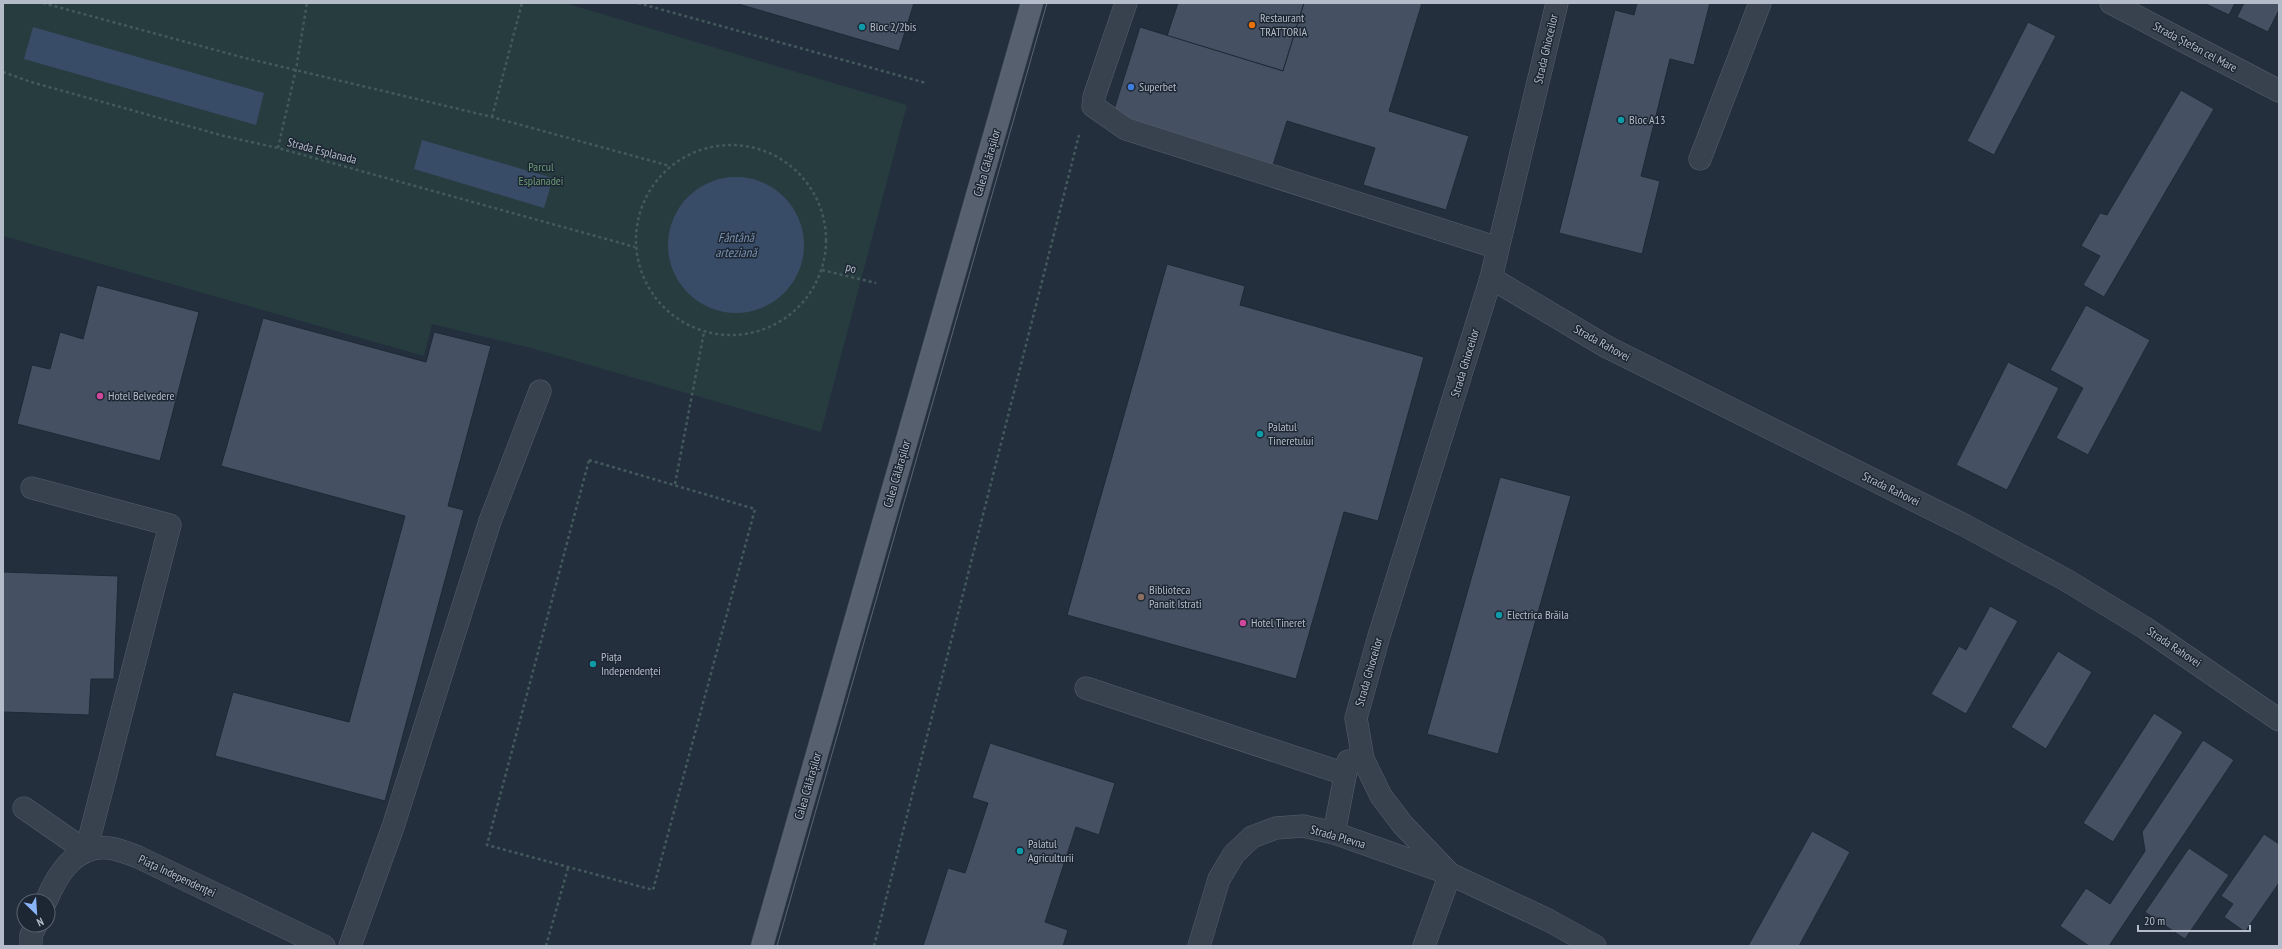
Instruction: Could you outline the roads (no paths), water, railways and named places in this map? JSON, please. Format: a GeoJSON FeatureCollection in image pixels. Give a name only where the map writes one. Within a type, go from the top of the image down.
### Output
{"type":"FeatureCollection","features":[{"type":"Feature","properties":{"kind":"main road","name":"Calea Călărașilor"},"geometry":{"type":"LineString","coordinates":[[762,946],[1032,3]]}},
{"type":"Feature","properties":{"kind":"street"},"geometry":{"type":"LineString","coordinates":[[1126,3],[1094,97],[1094,106],[1126,129],[1498,248]]}},
{"type":"Feature","properties":{"kind":"street","name":"Strada Ghioceilor"},"geometry":{"type":"LineString","coordinates":[[1334,833],[1356,718],[1384,621],[1491,278],[1557,3]]}},
{"type":"Feature","properties":{"kind":"street"},"geometry":{"type":"LineString","coordinates":[[1700,159],[1760,3]]}},
{"type":"Feature","properties":{"kind":"street","name":"Strada Ștefan cel Mare"},"geometry":{"type":"LineString","coordinates":[[2111,3],[2279,91]]}},
{"type":"Feature","properties":{"kind":"street","name":"Strada Rahovei"},"geometry":{"type":"LineString","coordinates":[[1491,278],[1606,347],[1964,525],[2066,580],[2146,628],[2279,720]]}},
{"type":"Feature","properties":{"kind":"street"},"geometry":{"type":"LineString","coordinates":[[350,946],[393,826],[490,521],[540,391]]}},
{"type":"Feature","properties":{"kind":"street"},"geometry":{"type":"LineString","coordinates":[[24,808],[86,851],[170,525],[32,488]]}},
{"type":"Feature","properties":{"kind":"street"},"geometry":{"type":"LineString","coordinates":[[1086,688],[1345,774]]}},
{"type":"Feature","properties":{"kind":"street","name":"Strada Ghioceilor"},"geometry":{"type":"LineString","coordinates":[[1356,718],[1363,759],[1381,796],[1403,825],[1450,874]]}},
{"type":"Feature","properties":{"kind":"street","name":"Strada Plevna"},"geometry":{"type":"LineString","coordinates":[[1199,946],[1219,879],[1234,854],[1252,836],[1276,828],[1302,826],[1334,833],[1450,874],[1548,920],[1595,946]]}},
{"type":"Feature","properties":{"kind":"street","name":"Piața Independenței"},"geometry":{"type":"LineString","coordinates":[[49,893],[53,884],[66,864],[86,851],[108,848],[138,857],[324,946]]}},
{"type":"Feature","properties":{"kind":"street"},"geometry":{"type":"LineString","coordinates":[[1424,946],[1450,874]]}},
{"type":"Feature","properties":{"kind":"street"},"geometry":{"type":"LineString","coordinates":[[31,946],[32,933]]}},
{"type":"Feature","properties":{"kind":"water"},"geometry":{"type":"Polygon","coordinates":[[[33,27],[264,93],[256,125],[24,59],[33,27]]]}},
{"type":"Feature","properties":{"kind":"water"},"geometry":{"type":"Polygon","coordinates":[[[422,140],[553,178],[544,208],[414,169],[422,140]]]}},
{"type":"Feature","properties":{"kind":"water","name":"Fântână arteziană"},"geometry":{"type":"Polygon","coordinates":[[[736,177],[756,180],[768,185],[784,197],[796,213],[801,225],[804,245],[801,265],[796,277],[784,293],[768,305],[756,310],[736,313],[716,310],[704,305],[688,293],[676,277],[671,265],[668,245],[671,225],[676,213],[688,197],[704,185],[716,180],[736,177]]]}},
{"type":"Feature","properties":{"kind":"tram line"},"geometry":{"type":"LineString","coordinates":[[752,946],[1022,3]]}},
{"type":"Feature","properties":{"kind":"tram line"},"geometry":{"type":"LineString","coordinates":[[777,946],[1047,3]]}},
{"type":"Feature","properties":{"kind":"place","name":"Restaurant TRATTORIA"},"geometry":{"type":"Point","coordinates":[1252,25]}},
{"type":"Feature","properties":{"kind":"place","name":"Bloc 2/2bis"},"geometry":{"type":"Point","coordinates":[862,27]}},
{"type":"Feature","properties":{"kind":"place","name":"Superbet"},"geometry":{"type":"Point","coordinates":[1131,87]}},
{"type":"Feature","properties":{"kind":"place","name":"Bloc A13"},"geometry":{"type":"Point","coordinates":[1621,120]}},
{"type":"Feature","properties":{"kind":"place","name":"Hotel Belvedere"},"geometry":{"type":"Point","coordinates":[100,396]}},
{"type":"Feature","properties":{"kind":"place","name":"Palatul Tineretului"},"geometry":{"type":"Point","coordinates":[1260,434]}},
{"type":"Feature","properties":{"kind":"place","name":"Biblioteca Panait Istrati"},"geometry":{"type":"Point","coordinates":[1141,597]}},
{"type":"Feature","properties":{"kind":"place","name":"Electrica Brăila"},"geometry":{"type":"Point","coordinates":[1499,615]}},
{"type":"Feature","properties":{"kind":"place","name":"Hotel Tineret"},"geometry":{"type":"Point","coordinates":[1243,623]}},
{"type":"Feature","properties":{"kind":"place","name":"Piața Independenței"},"geometry":{"type":"Point","coordinates":[593,664]}},
{"type":"Feature","properties":{"kind":"place","name":"Palatul Agriculturii"},"geometry":{"type":"Point","coordinates":[1020,851]}},
{"type":"Feature","properties":{"kind":"park label","name":"Parcul Esplanadei"},"geometry":{"type":"Point","coordinates":[541,174]}}]}
